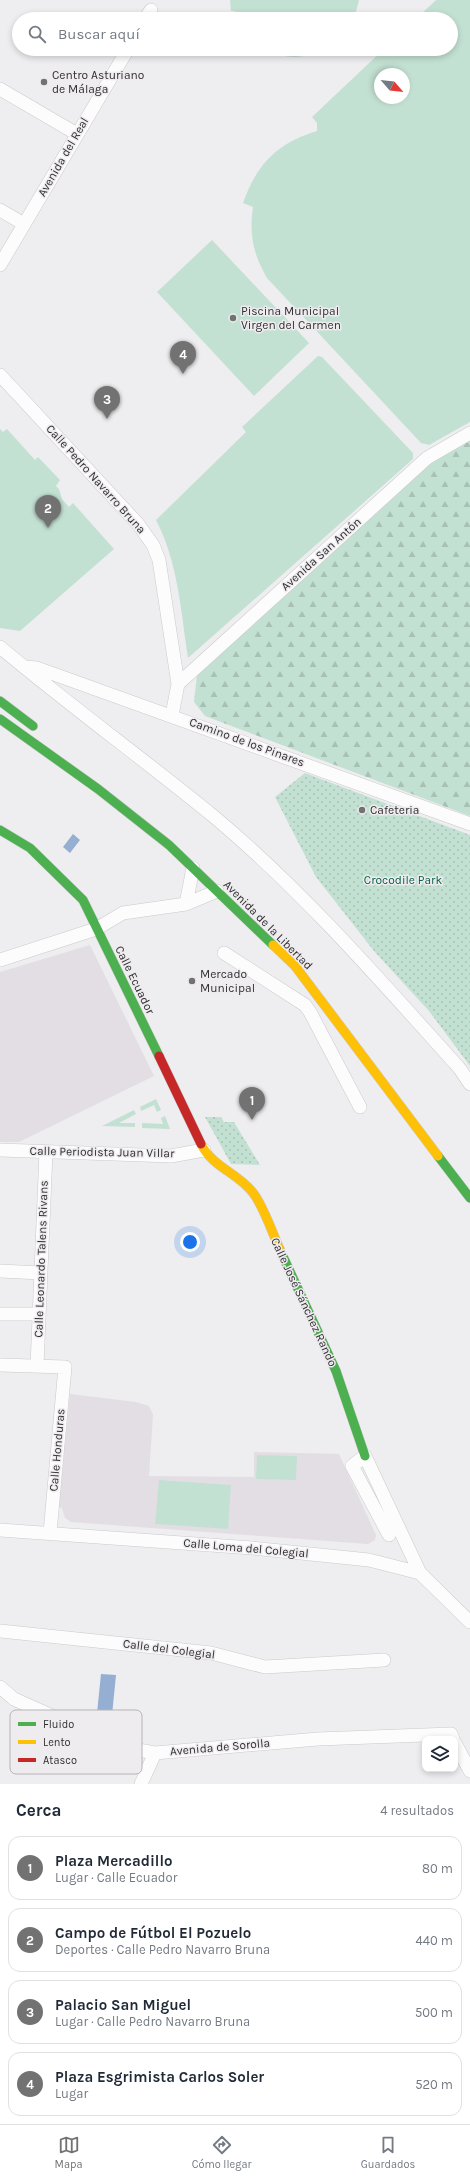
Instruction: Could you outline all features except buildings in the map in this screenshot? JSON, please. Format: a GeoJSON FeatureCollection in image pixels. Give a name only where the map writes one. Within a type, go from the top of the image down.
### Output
{"type":"FeatureCollection","features":[{"type":"Feature","properties":{"kind":"street","name":"Avenida del Real"},"geometry":{"type":"LineString","coordinates":[[0,266],[76,134],[124,56]]}},
{"type":"Feature","properties":{"kind":"street"},"geometry":{"type":"LineString","coordinates":[[0,89],[76,134]]}},
{"type":"Feature","properties":{"kind":"street"},"geometry":{"type":"LineString","coordinates":[[0,210],[24,224]]}},
{"type":"Feature","properties":{"kind":"street","name":"Calle Pedro Navarro Bruna"},"geometry":{"type":"LineString","coordinates":[[0,375],[138,524],[153,545],[159,560],[178,684],[172,715]]}},
{"type":"Feature","properties":{"kind":"street","name":"Avenida San Antón"},"geometry":{"type":"LineString","coordinates":[[178,684],[427,458],[470,433]]}},
{"type":"Feature","properties":{"kind":"street"},"geometry":{"type":"LineString","coordinates":[[0,647],[212,816],[281,878],[357,954],[460,1069],[470,1084]]}},
{"type":"Feature","properties":{"kind":"street","name":"Camino de los Pinares"},"geometry":{"type":"LineString","coordinates":[[23,666],[37,668],[172,715],[470,824]]}},
{"type":"Feature","properties":{"kind":"street"},"geometry":{"type":"LineString","coordinates":[[0,701],[38,730]]}},
{"type":"Feature","properties":{"kind":"street","name":"Avenida de la Libertad"},"geometry":{"type":"LineString","coordinates":[[0,719],[98,789],[169,845],[295,966],[470,1198]]}},
{"type":"Feature","properties":{"kind":"street","name":"Calle Ecuador"},"geometry":{"type":"LineString","coordinates":[[0,830],[30,848],[83,900],[204,1150],[209,1158],[218,1164]]}},
{"type":"Feature","properties":{"kind":"street"},"geometry":{"type":"LineString","coordinates":[[186,904],[193,868]]}},
{"type":"Feature","properties":{"kind":"street"},"geometry":{"type":"LineString","coordinates":[[0,960],[96,929],[123,913],[186,904],[217,891]]}},
{"type":"Feature","properties":{"kind":"street"},"geometry":{"type":"LineString","coordinates":[[224,953],[305,1005],[360,1107]]}},
{"type":"Feature","properties":{"kind":"street","name":"Calle Periodista Juan Villar"},"geometry":{"type":"LineString","coordinates":[[0,1150],[171,1156],[204,1150]]}},
{"type":"Feature","properties":{"kind":"street","name":"Calle Leonardo Talens Rivans"},"geometry":{"type":"LineString","coordinates":[[37,1366],[46,1152]]}},
{"type":"Feature","properties":{"kind":"street","name":"Calle José Sánchez Rando"},"geometry":{"type":"LineString","coordinates":[[218,1164],[236,1176],[254,1194],[336,1371],[365,1456],[420,1573]]}},
{"type":"Feature","properties":{"kind":"street"},"geometry":{"type":"LineString","coordinates":[[0,1271],[41,1272]]}},
{"type":"Feature","properties":{"kind":"street"},"geometry":{"type":"LineString","coordinates":[[0,1314],[39,1314]]}},
{"type":"Feature","properties":{"kind":"street"},"geometry":{"type":"LineString","coordinates":[[0,1365],[37,1366]]}},
{"type":"Feature","properties":{"kind":"street","name":"Calle Honduras"},"geometry":{"type":"LineString","coordinates":[[37,1366],[65,1367],[50,1533]]}},
{"type":"Feature","properties":{"kind":"street"},"geometry":{"type":"LineString","coordinates":[[365,1456],[352,1466],[389,1535]]}},
{"type":"Feature","properties":{"kind":"street","name":"Calle Loma del Colegial"},"geometry":{"type":"LineString","coordinates":[[0,1530],[252,1548],[370,1560],[420,1573],[470,1622]]}},
{"type":"Feature","properties":{"kind":"street","name":"Calle del Colegial"},"geometry":{"type":"LineString","coordinates":[[0,1631],[211,1653],[265,1667],[384,1660]]}},
{"type":"Feature","properties":{"kind":"street","name":"Avenida de Sorolla"},"geometry":{"type":"LineString","coordinates":[[0,1687],[14,1699],[39,1710]]}},
{"type":"Feature","properties":{"kind":"street","name":"Avenida de Sorolla"},"geometry":{"type":"LineString","coordinates":[[142,1750],[155,1752],[318,1739],[451,1734],[452,1736]]}},
{"type":"Feature","properties":{"kind":"street"},"geometry":{"type":"LineString","coordinates":[[458,1749],[470,1771]]}},
{"type":"Feature","properties":{"kind":"street"},"geometry":{"type":"LineString","coordinates":[[141,1784],[155,1752]]}},
{"type":"Feature","properties":{"kind":"shaded area"},"geometry":{"type":"Polygon","coordinates":[[[90,945],[154,1076],[19,1142],[0,1142],[0,972],[90,945]]]}},
{"type":"Feature","properties":{"kind":"shaded area"},"geometry":{"type":"Polygon","coordinates":[[[70,1394],[136,1402],[149,1406],[153,1415],[149,1476],[254,1477],[254,1452],[339,1454],[376,1535],[375,1540],[368,1544],[71,1522],[65,1518],[62,1508],[59,1507],[70,1394]]]}},
{"type":"Feature","properties":{"kind":"green space"},"geometry":{"type":"Polygon","coordinates":[[[230,0],[359,0],[356,12],[231,11],[230,0]]]}},
{"type":"Feature","properties":{"kind":"green space"},"geometry":{"type":"Polygon","coordinates":[[[436,0],[470,0],[470,422],[429,445],[421,443],[267,278],[258,261],[252,235],[253,207],[243,203],[255,177],[270,157],[291,142],[317,131],[317,123],[312,117],[377,56],[458,56],[458,12],[423,12],[436,0]]]}},
{"type":"Feature","properties":{"kind":"green space","name":"Piscina Municipal Virgen del Carmen"},"geometry":{"type":"Polygon","coordinates":[[[212,240],[309,343],[254,396],[157,292],[212,240]]]}},
{"type":"Feature","properties":{"kind":"green space"},"geometry":{"type":"Polygon","coordinates":[[[318,356],[322,357],[413,453],[413,459],[188,658],[178,587],[169,553],[156,520],[246,432],[242,427],[318,356]]]}},
{"type":"Feature","properties":{"kind":"green space"},"geometry":{"type":"Polygon","coordinates":[[[0,429],[3,432],[7,429],[35,460],[38,457],[60,480],[56,486],[59,489],[62,499],[69,507],[73,503],[114,549],[20,631],[0,628],[0,429]]]}},
{"type":"Feature","properties":{"kind":"green space"},"geometry":{"type":"Polygon","coordinates":[[[470,439],[470,816],[205,716],[194,702],[197,675],[426,464],[470,439]]]}},
{"type":"Feature","properties":{"kind":"green space","name":"Crocodile Park"},"geometry":{"type":"Polygon","coordinates":[[[305,773],[470,835],[470,1066],[429,1011],[374,951],[316,877],[275,797],[305,773]]]}},
{"type":"Feature","properties":{"kind":"green space"},"geometry":{"type":"Polygon","coordinates":[[[156,1099],[161,1110],[157,1112],[154,1105],[141,1111],[140,1107],[156,1099]]]}},
{"type":"Feature","properties":{"kind":"green space"},"geometry":{"type":"Polygon","coordinates":[[[134,1110],[136,1114],[119,1123],[135,1123],[135,1127],[102,1126],[134,1110]]]}},
{"type":"Feature","properties":{"kind":"green space"},"geometry":{"type":"Polygon","coordinates":[[[165,1116],[170,1129],[142,1128],[142,1123],[163,1124],[161,1118],[165,1116]]]}},
{"type":"Feature","properties":{"kind":"green space"},"geometry":{"type":"Polygon","coordinates":[[[205,1117],[221,1117],[224,1122],[234,1122],[260,1165],[231,1164],[205,1117]]]}},
{"type":"Feature","properties":{"kind":"green space"},"geometry":{"type":"Polygon","coordinates":[[[257,1455],[297,1456],[296,1480],[256,1479],[257,1455]]]}},
{"type":"Feature","properties":{"kind":"green space"},"geometry":{"type":"Polygon","coordinates":[[[159,1480],[231,1485],[228,1529],[155,1524],[159,1480]]]}},
{"type":"Feature","properties":{"kind":"water"},"geometry":{"type":"Polygon","coordinates":[[[73,834],[80,840],[70,853],[63,847],[73,834]]]}},
{"type":"Feature","properties":{"kind":"water"},"geometry":{"type":"Polygon","coordinates":[[[101,1674],[116,1675],[112,1710],[97,1710],[101,1674]]]}},
{"type":"Feature","properties":{"kind":"traffic: fast"},"geometry":{"type":"LineString","coordinates":[[0,701],[33,726]]}},
{"type":"Feature","properties":{"kind":"traffic: fast"},"geometry":{"type":"LineString","coordinates":[[0,719],[98,789],[169,845],[273,945]]}},
{"type":"Feature","properties":{"kind":"traffic: fast"},"geometry":{"type":"LineString","coordinates":[[0,830],[30,848],[83,900],[159,1056]]}},
{"type":"Feature","properties":{"kind":"traffic: fast"},"geometry":{"type":"LineString","coordinates":[[438,1156],[470,1198]]}},
{"type":"Feature","properties":{"kind":"traffic: fast"},"geometry":{"type":"LineString","coordinates":[[280,1250],[336,1371],[365,1456]]}},
{"type":"Feature","properties":{"kind":"traffic: slow"},"geometry":{"type":"LineString","coordinates":[[273,945],[295,966],[438,1156]]}},
{"type":"Feature","properties":{"kind":"traffic: slow"},"geometry":{"type":"LineString","coordinates":[[201,1144],[212,1159],[241,1181],[254,1194],[265,1214],[280,1250]]}},
{"type":"Feature","properties":{"kind":"traffic: jam"},"geometry":{"type":"LineString","coordinates":[[159,1056],[201,1144]]}},
{"type":"Feature","properties":{"kind":"place","name":"Centro Asturiano de Málaga"},"geometry":{"type":"Point","coordinates":[44,82]}},
{"type":"Feature","properties":{"kind":"place","name":"Piscina Municipal Virgen del Carmen"},"geometry":{"type":"Point","coordinates":[233,318]}},
{"type":"Feature","properties":{"kind":"place","name":"Plaza Esgrimista Carlos Soler"},"geometry":{"type":"Point","coordinates":[183,374]}},
{"type":"Feature","properties":{"kind":"place","name":"Palacio San Miguel"},"geometry":{"type":"Point","coordinates":[107,419]}},
{"type":"Feature","properties":{"kind":"place","name":"Campo de Fútbol El Pozuelo"},"geometry":{"type":"Point","coordinates":[48,528]}},
{"type":"Feature","properties":{"kind":"place","name":"Cafeteria"},"geometry":{"type":"Point","coordinates":[362,810]}},
{"type":"Feature","properties":{"kind":"place","name":"Mercado Municipal"},"geometry":{"type":"Point","coordinates":[192,981]}},
{"type":"Feature","properties":{"kind":"place","name":"Plaza Mercadillo"},"geometry":{"type":"Point","coordinates":[252,1120]}}]}
